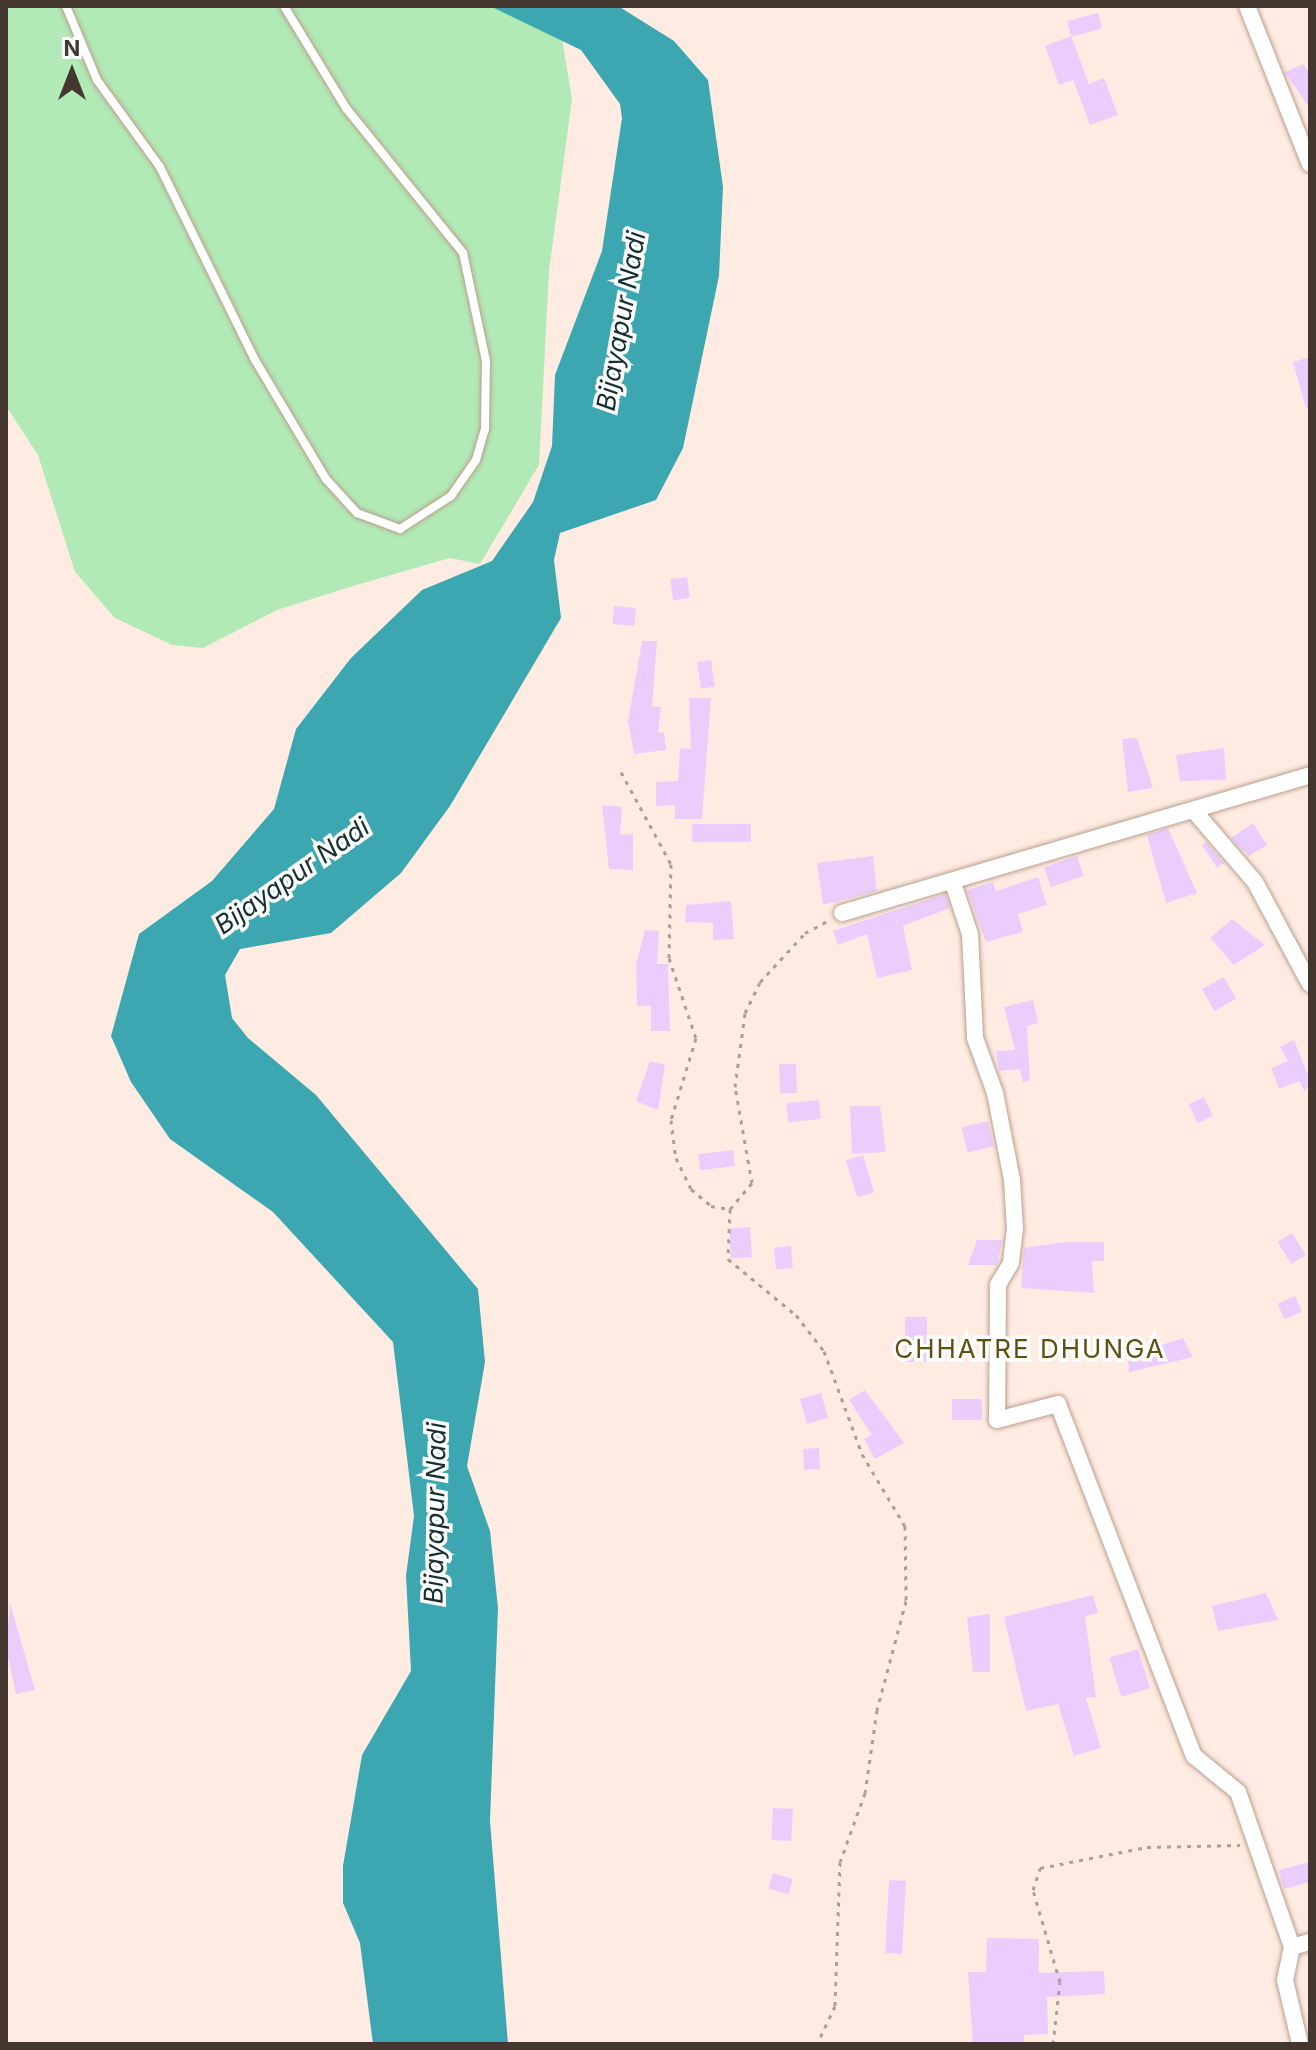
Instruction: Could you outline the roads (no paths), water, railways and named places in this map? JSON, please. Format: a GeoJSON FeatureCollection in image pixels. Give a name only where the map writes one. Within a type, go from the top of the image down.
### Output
{"type":"FeatureCollection","features":[{"type":"Feature","properties":{"kind":"street"},"geometry":{"type":"LineString","coordinates":[[1247,6],[1310,164]]}},
{"type":"Feature","properties":{"kind":"street"},"geometry":{"type":"LineString","coordinates":[[842,913],[954,886],[1310,775]]}},
{"type":"Feature","properties":{"kind":"street"},"geometry":{"type":"LineString","coordinates":[[1195,812],[1255,882],[1310,984]]}},
{"type":"Feature","properties":{"kind":"street"},"geometry":{"type":"LineString","coordinates":[[954,886],[970,934],[975,1038],[995,1093],[1013,1192],[1011,1263],[998,1285],[997,1420],[1058,1404],[1194,1756],[1238,1792],[1292,1947],[1285,1980],[1300,2044]]}},
{"type":"Feature","properties":{"kind":"street"},"geometry":{"type":"LineString","coordinates":[[1292,1947],[1310,1942]]}},
{"type":"Feature","properties":{"kind":"lane"},"geometry":{"type":"LineString","coordinates":[[66,6],[97,80],[160,167],[255,360],[326,479],[357,513],[400,529],[451,496],[476,460],[485,429],[486,361],[463,253],[415,186],[346,108],[284,6]]}},
{"type":"Feature","properties":{"kind":"water","name":"Bijayapur Nadi"},"geometry":{"type":"Polygon","coordinates":[[[490,6],[618,6],[674,41],[708,80],[723,187],[719,276],[683,448],[656,500],[560,533],[554,560],[561,618],[450,806],[401,873],[331,933],[240,949],[225,975],[232,1018],[248,1038],[316,1095],[478,1289],[485,1362],[467,1466],[490,1531],[498,1608],[490,1821],[508,2044],[373,2044],[360,1943],[343,1903],[343,1866],[362,1755],[411,1671],[406,1576],[414,1516],[393,1342],[273,1212],[170,1139],[131,1082],[111,1036],[139,934],[212,881],[274,809],[296,729],[351,658],[422,590],[492,561],[533,502],[552,446],[555,375],[602,251],[622,118],[620,104],[581,50],[490,6]]]}},
{"type":"Feature","properties":{"kind":"district","name":"CHHATRE DHUNGA"},"geometry":{"type":"Point","coordinates":[1030,1349]}}]}
